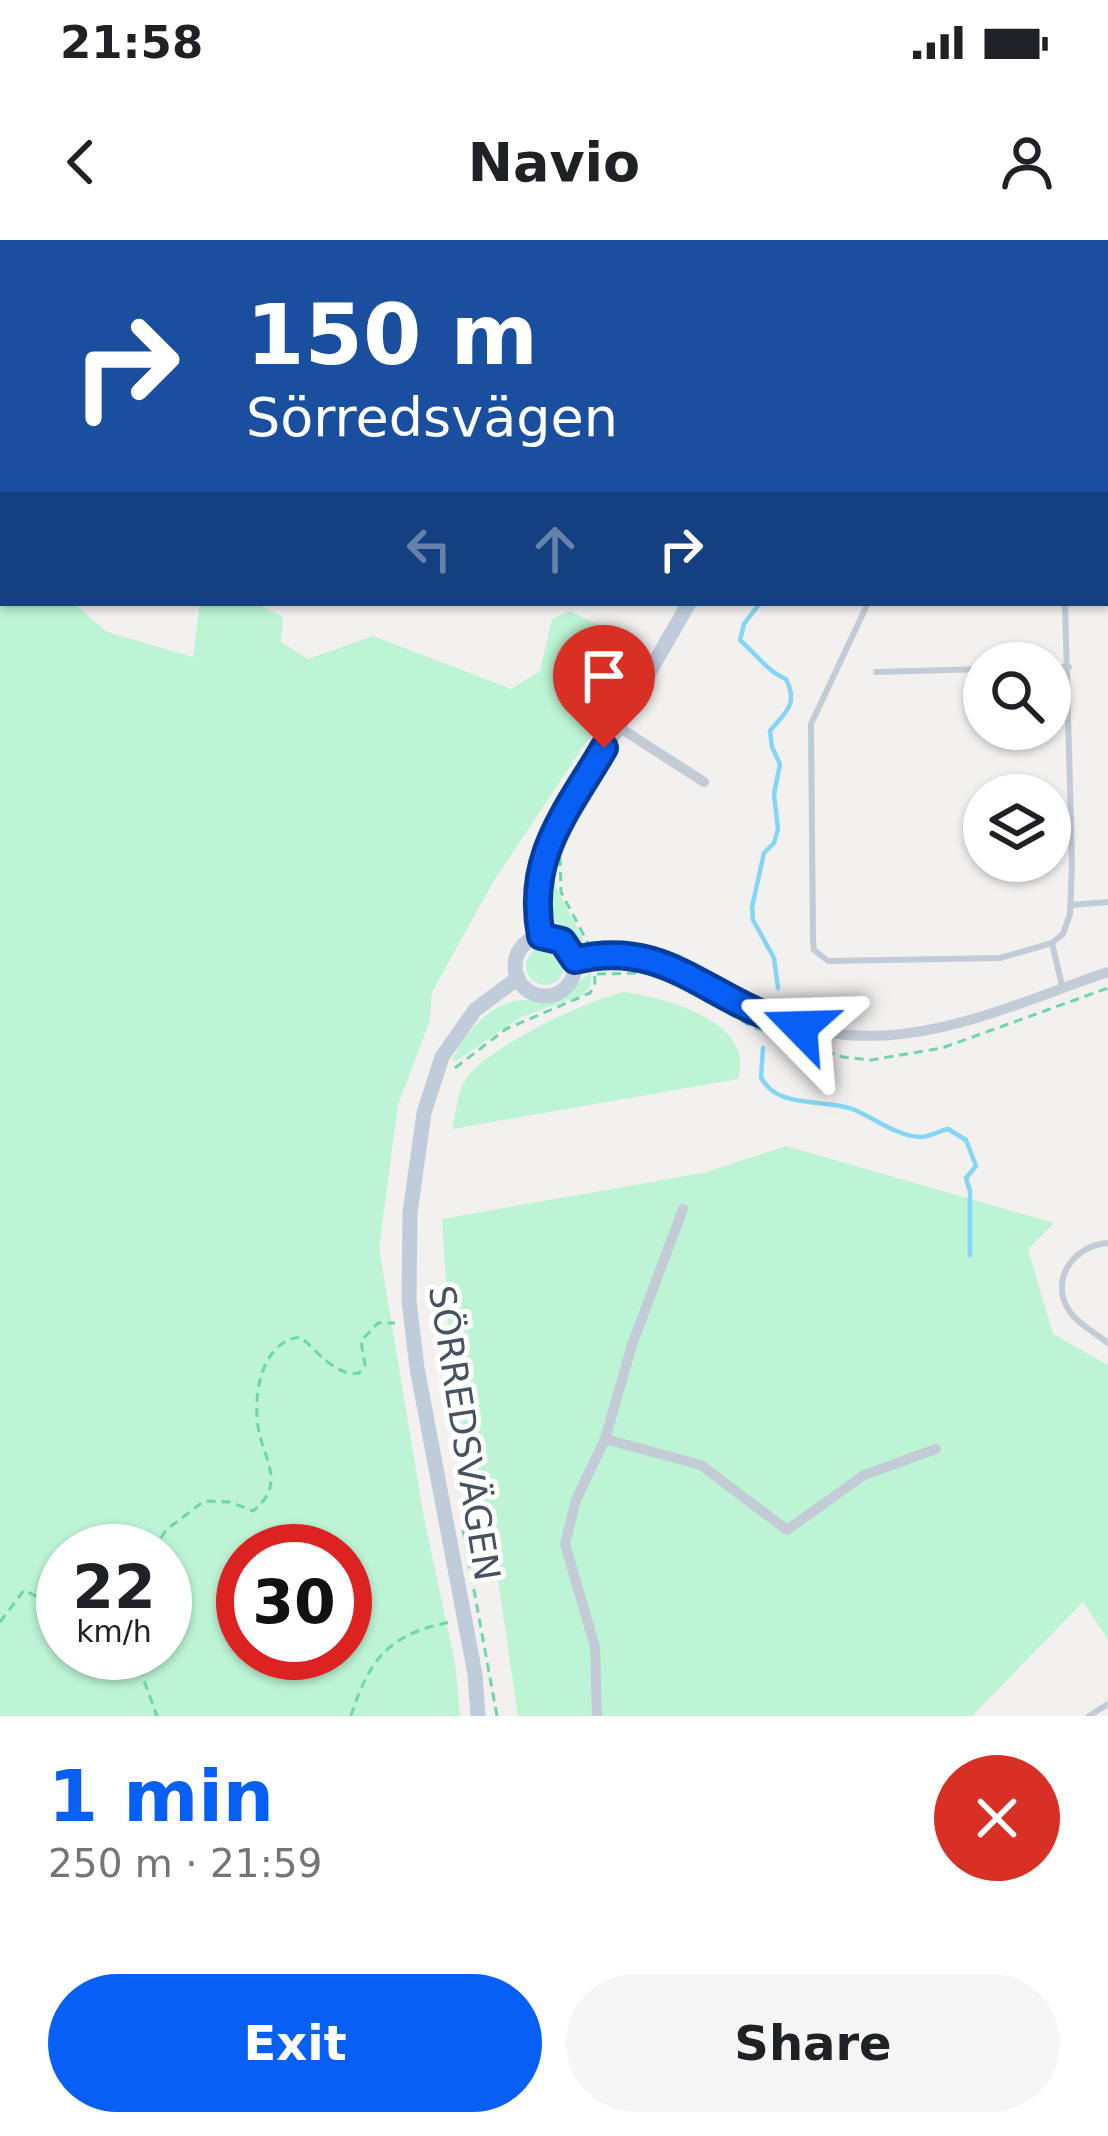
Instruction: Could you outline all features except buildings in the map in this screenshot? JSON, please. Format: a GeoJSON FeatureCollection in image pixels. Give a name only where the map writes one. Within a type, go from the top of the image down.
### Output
{"type":"FeatureCollection","features":[{"type":"Feature","properties":{"kind":"street"},"geometry":{"type":"LineString","coordinates":[[687,606],[539,865],[536,889],[541,936],[562,941],[584,958],[665,964],[698,977],[754,1010],[800,1027],[861,1036],[934,1029],[1108,972]]}},
{"type":"Feature","properties":{"kind":"street"},"geometry":{"type":"LineString","coordinates":[[617,726],[704,782]]}},
{"type":"Feature","properties":{"kind":"street","name":"SÖRREDSVÄGEN"},"geometry":{"type":"LineString","coordinates":[[478,1716],[413,1334],[410,1213],[418,1145],[434,1077],[461,1025],[489,997],[518,979],[519,952],[541,936]]}},
{"type":"Feature","properties":{"kind":"street"},"geometry":{"type":"LineString","coordinates":[[518,979],[533,994],[555,994],[572,981],[584,958]]}},
{"type":"Feature","properties":{"kind":"street"},"geometry":{"type":"LineString","coordinates":[[597,1716],[596,1646],[565,1544],[576,1500],[605,1439],[638,1329],[683,1209]]}},
{"type":"Feature","properties":{"kind":"street"},"geometry":{"type":"LineString","coordinates":[[605,1439],[701,1466],[787,1530],[864,1475],[936,1449]]}},
{"type":"Feature","properties":{"kind":"lane"},"geometry":{"type":"LineString","coordinates":[[867,606],[811,724],[814,950],[828,961],[1000,958],[1053,947],[1063,934],[1071,905],[1070,750]]}},
{"type":"Feature","properties":{"kind":"lane"},"geometry":{"type":"LineString","coordinates":[[1065,606],[1067,642]]}},
{"type":"Feature","properties":{"kind":"lane"},"geometry":{"type":"LineString","coordinates":[[876,672],[963,670]]}},
{"type":"Feature","properties":{"kind":"lane"},"geometry":{"type":"LineString","coordinates":[[1071,905],[1108,902]]}},
{"type":"Feature","properties":{"kind":"lane"},"geometry":{"type":"LineString","coordinates":[[1053,947],[1063,987]]}},
{"type":"Feature","properties":{"kind":"lane"},"geometry":{"type":"LineString","coordinates":[[1108,1243],[1095,1244],[1074,1256],[1062,1288],[1072,1315],[1108,1342]]}},
{"type":"Feature","properties":{"kind":"lane"},"geometry":{"type":"LineString","coordinates":[[1089,1716],[1108,1703]]}},
{"type":"Feature","properties":{"kind":"path"},"geometry":{"type":"LineString","coordinates":[[448,1080],[463,1060],[506,1029],[590,993],[595,974],[584,958],[585,932],[561,892],[560,853]]}},
{"type":"Feature","properties":{"kind":"path"},"geometry":{"type":"LineString","coordinates":[[595,974],[644,974]]}},
{"type":"Feature","properties":{"kind":"path"},"geometry":{"type":"LineString","coordinates":[[680,985],[753,1027],[843,1057],[871,1060],[942,1048],[1108,988]]}},
{"type":"Feature","properties":{"kind":"path"},"geometry":{"type":"LineString","coordinates":[[174,1524],[204,1501],[230,1502],[253,1511],[264,1502],[272,1484],[258,1428],[258,1394],[262,1371],[285,1339],[300,1336],[348,1375],[359,1373],[365,1365],[362,1341],[378,1323],[393,1322],[413,1334]]}},
{"type":"Feature","properties":{"kind":"path"},"geometry":{"type":"LineString","coordinates":[[462,1525],[497,1716]]}},
{"type":"Feature","properties":{"kind":"path"},"geometry":{"type":"LineString","coordinates":[[0,1622],[23,1590],[36,1593]]}},
{"type":"Feature","properties":{"kind":"path"},"geometry":{"type":"LineString","coordinates":[[350,1716],[368,1671],[388,1646],[407,1633],[465,1619]]}},
{"type":"Feature","properties":{"kind":"path"},"geometry":{"type":"LineString","coordinates":[[144,1680],[157,1716]]}},
{"type":"Feature","properties":{"kind":"green space"},"geometry":{"type":"Polygon","coordinates":[[[0,606],[77,606],[107,632],[193,657],[200,606],[260,606],[283,617],[281,642],[308,659],[373,636],[511,689],[540,671],[552,619],[570,611],[643,647],[610,706],[493,882],[432,992],[430,1020],[398,1105],[379,1248],[423,1513],[455,1663],[460,1716],[0,1716],[0,606]]]}},
{"type":"Feature","properties":{"kind":"green space"},"geometry":{"type":"Polygon","coordinates":[[[554,859],[556,887],[584,941],[555,919],[549,897],[554,859]]]}},
{"type":"Feature","properties":{"kind":"green space"},"geometry":{"type":"Polygon","coordinates":[[[545,947],[559,952],[564,966],[559,980],[545,985],[531,980],[526,966],[531,952],[545,947]]]}},
{"type":"Feature","properties":{"kind":"green space"},"geometry":{"type":"Polygon","coordinates":[[[591,972],[591,985],[583,995],[521,1017],[452,1060],[464,1039],[490,1012],[512,1002],[557,1000],[591,972]]]}},
{"type":"Feature","properties":{"kind":"green space"},"geometry":{"type":"Polygon","coordinates":[[[624,992],[684,1007],[721,1028],[734,1042],[740,1059],[738,1079],[452,1129],[462,1087],[481,1064],[541,1025],[624,992]]]}},
{"type":"Feature","properties":{"kind":"green space"},"geometry":{"type":"Polygon","coordinates":[[[786,1146],[1054,1223],[1028,1249],[1053,1334],[1108,1365],[1108,1639],[1083,1602],[972,1716],[518,1716],[498,1580],[469,1483],[449,1334],[442,1219],[703,1173],[786,1146]]]}},
{"type":"Feature","properties":{"kind":"waterway"},"geometry":{"type":"LineString","coordinates":[[758,606],[744,624],[740,640],[786,679],[791,695],[788,708],[770,731],[780,764],[774,794],[778,829],[764,853],[752,907],[753,920],[774,958],[778,988]]}},
{"type":"Feature","properties":{"kind":"waterway"},"geometry":{"type":"LineString","coordinates":[[763,1048],[761,1077],[779,1095],[845,1107],[912,1136],[948,1129],[966,1140],[976,1166],[966,1178],[970,1255]]}},
{"type":"Feature","properties":{"kind":"route"},"geometry":{"type":"LineString","coordinates":[[604,748],[539,865],[536,889],[541,936],[562,941],[575,960],[625,957],[678,968],[754,1010],[800,1027]]}}]}
